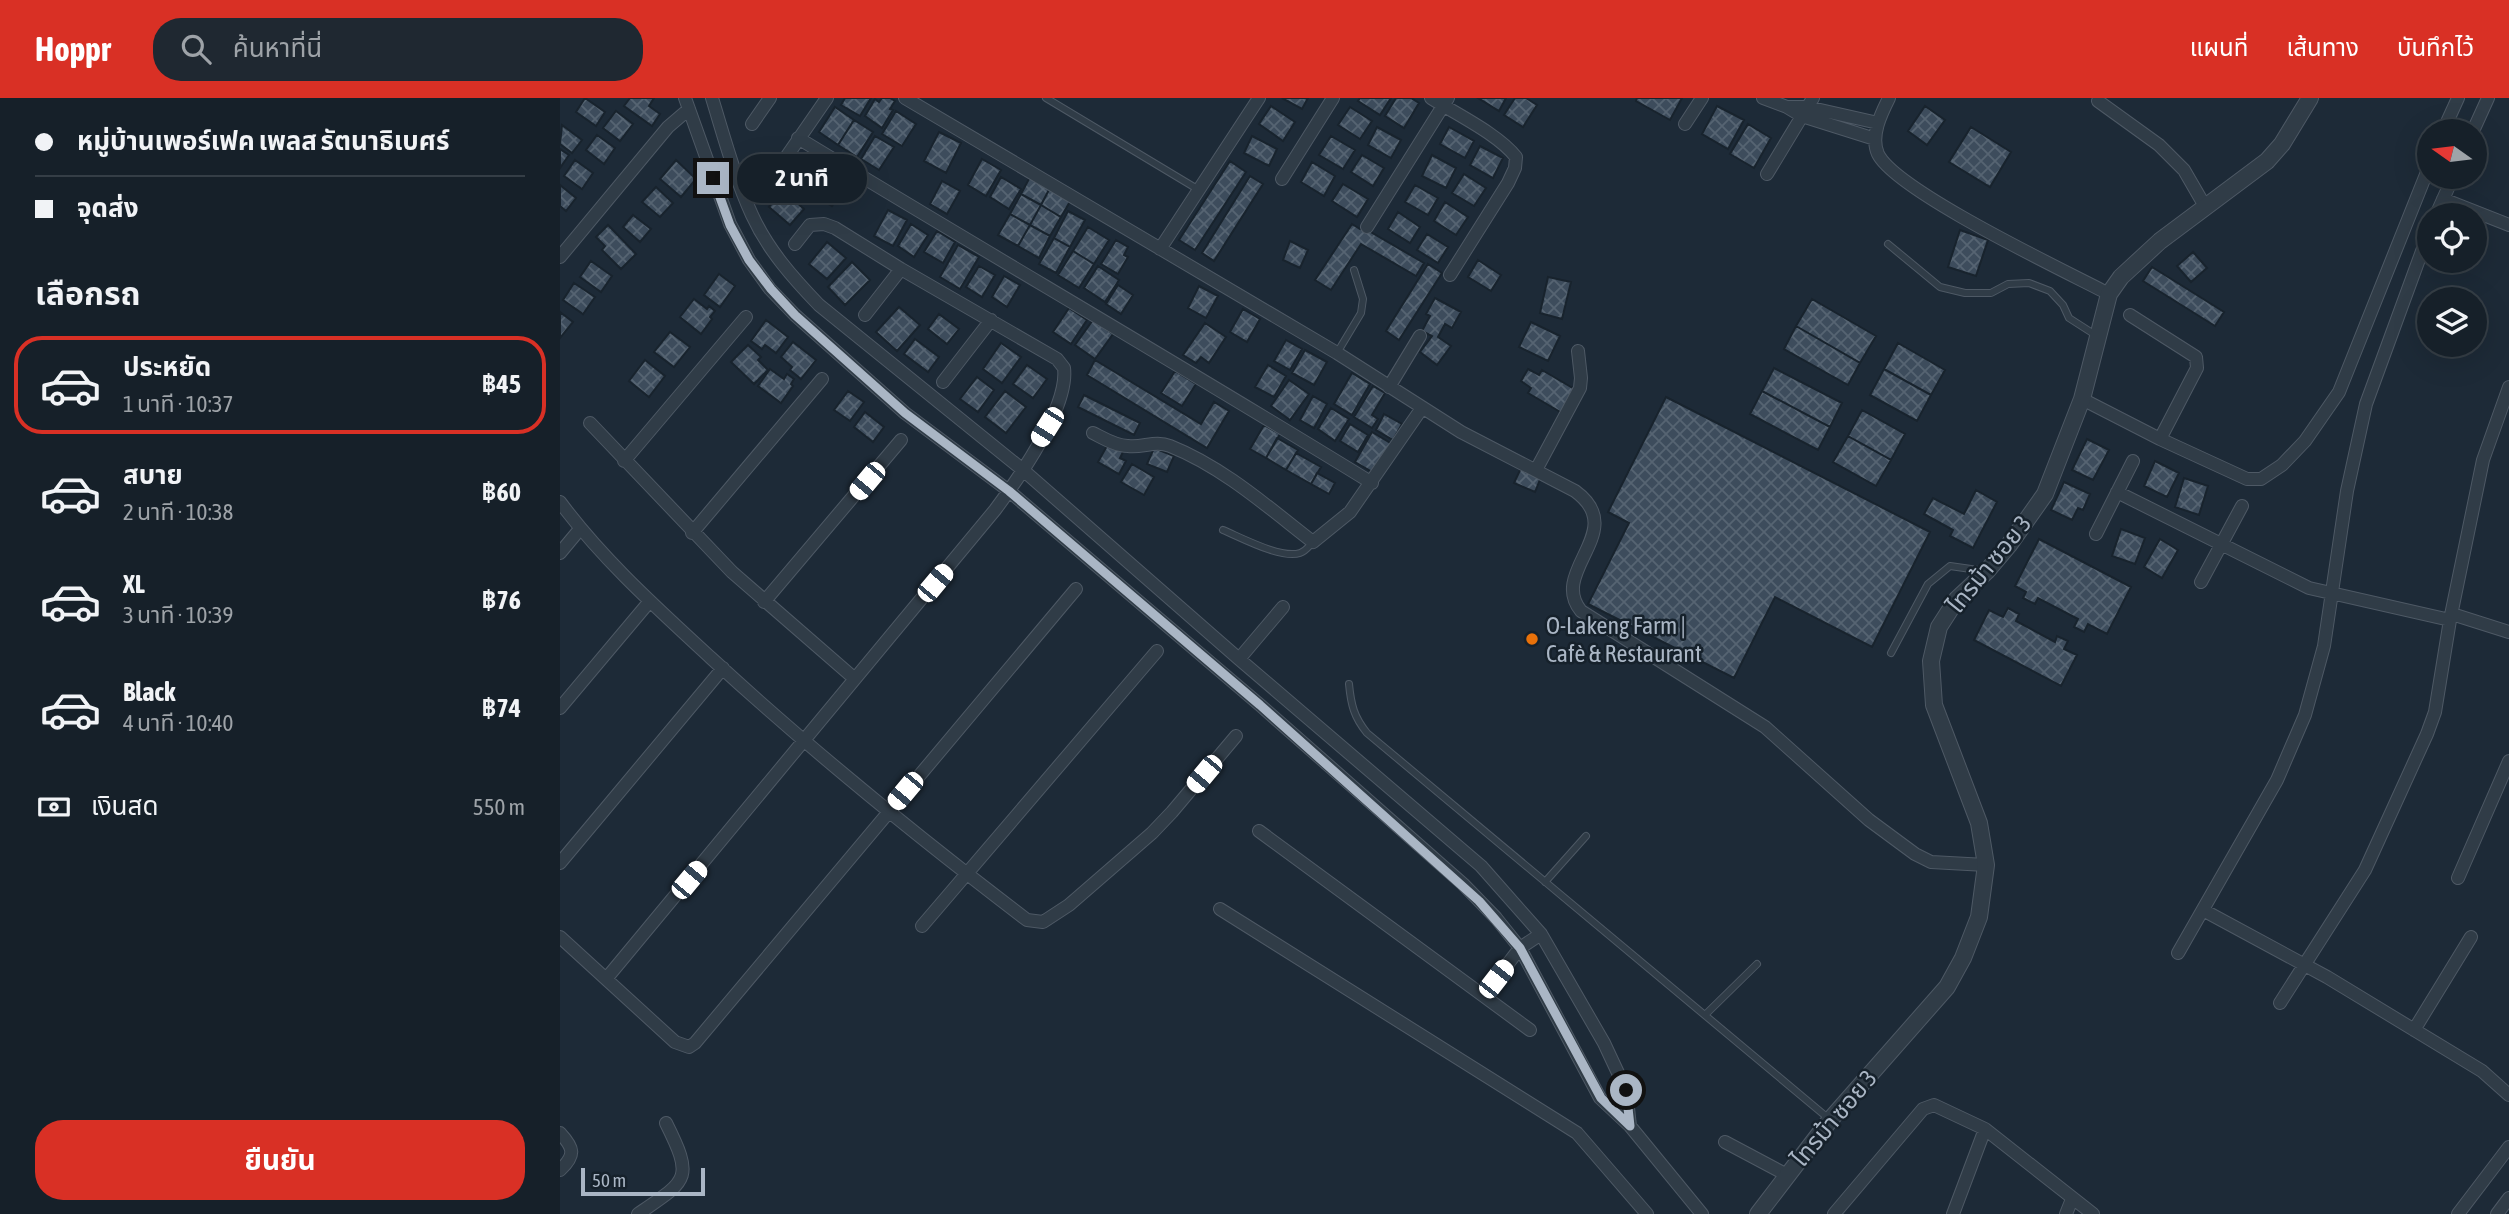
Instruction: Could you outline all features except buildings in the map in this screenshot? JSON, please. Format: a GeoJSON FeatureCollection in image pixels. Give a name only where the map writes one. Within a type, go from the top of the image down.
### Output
{"type":"FeatureCollection","features":[{"type":"Feature","properties":{"kind":"street"},"geometry":{"type":"LineString","coordinates":[[712,98],[752,215],[790,275],[819,305],[1023,470],[1481,866],[1541,934],[1604,1044],[1626,1090],[1630,1126]]}},
{"type":"Feature","properties":{"kind":"street"},"geometry":{"type":"LineString","coordinates":[[752,124],[770,98]]}},
{"type":"Feature","properties":{"kind":"street"},"geometry":{"type":"LineString","coordinates":[[778,169],[827,98]]}},
{"type":"Feature","properties":{"kind":"street"},"geometry":{"type":"LineString","coordinates":[[905,98],[1337,353],[1461,432],[1575,491],[1591,506],[1595,520],[1594,534],[1571,585],[1573,602],[1581,611],[1765,727],[1869,820],[1915,853],[1931,862],[1986,865]]}},
{"type":"Feature","properties":{"kind":"street"},"geometry":{"type":"LineString","coordinates":[[1160,249],[1259,98]]}},
{"type":"Feature","properties":{"kind":"street"},"geometry":{"type":"LineString","coordinates":[[1282,179],[1333,98]]}},
{"type":"Feature","properties":{"kind":"street"},"geometry":{"type":"LineString","coordinates":[[1430,98],[1445,102],[1516,157],[1515,168],[1508,183],[1450,275]]}},
{"type":"Feature","properties":{"kind":"street"},"geometry":{"type":"LineString","coordinates":[[1685,124],[1702,98]]}},
{"type":"Feature","properties":{"kind":"street"},"geometry":{"type":"LineString","coordinates":[[1763,98],[1787,107],[1807,107],[1878,123]]}},
{"type":"Feature","properties":{"kind":"street"},"geometry":{"type":"LineString","coordinates":[[1889,98],[1878,123],[1875,139],[1877,151],[1884,164],[1901,179],[1964,217],[2109,295]]}},
{"type":"Feature","properties":{"kind":"street","name":"ไทรม้า ซอย 3"},"geometry":{"type":"LineString","coordinates":[[1758,1214],[1830,1120],[1947,987],[1963,958],[1979,917],[1986,865],[1979,823],[1934,705],[1931,661],[1939,627],[1957,599],[2009,545],[2045,494],[2082,399],[2109,295],[2121,277],[2160,241],[2274,154],[2310,98]]}},
{"type":"Feature","properties":{"kind":"street"},"geometry":{"type":"LineString","coordinates":[[2448,119],[2458,98]]}},
{"type":"Feature","properties":{"kind":"street"},"geometry":{"type":"LineString","coordinates":[[2478,119],[2488,98]]}},
{"type":"Feature","properties":{"kind":"street"},"geometry":{"type":"LineString","coordinates":[[2098,101],[2159,145],[2184,170],[2206,208]]}},
{"type":"Feature","properties":{"kind":"street"},"geometry":{"type":"LineString","coordinates":[[1367,227],[1445,102]]}},
{"type":"Feature","properties":{"kind":"street"},"geometry":{"type":"LineString","coordinates":[[687,103],[730,225],[749,260],[771,289],[795,315],[905,413],[1009,491],[1295,735],[1463,884],[1520,948],[1601,1098],[1630,1126],[1702,1214]]}},
{"type":"Feature","properties":{"kind":"street"},"geometry":{"type":"LineString","coordinates":[[560,257],[687,103]]}},
{"type":"Feature","properties":{"kind":"street"},"geometry":{"type":"LineString","coordinates":[[1807,107],[1875,139]]}},
{"type":"Feature","properties":{"kind":"street"},"geometry":{"type":"LineString","coordinates":[[1767,174],[1807,107]]}},
{"type":"Feature","properties":{"kind":"street"},"geometry":{"type":"LineString","coordinates":[[798,138],[1372,483]]}},
{"type":"Feature","properties":{"kind":"street"},"geometry":{"type":"LineString","coordinates":[[2082,399],[2247,479],[2260,479],[2282,465],[2305,441],[2339,392],[2420,189]]}},
{"type":"Feature","properties":{"kind":"street"},"geometry":{"type":"LineString","coordinates":[[2441,203],[2448,189]]}},
{"type":"Feature","properties":{"kind":"street"},"geometry":{"type":"LineString","coordinates":[[2443,199],[2509,225]]}},
{"type":"Feature","properties":{"kind":"street"},"geometry":{"type":"LineString","coordinates":[[730,225],[752,215]]}},
{"type":"Feature","properties":{"kind":"street"},"geometry":{"type":"LineString","coordinates":[[606,979],[1009,491],[1058,405],[1063,389],[1064,368],[1058,359],[835,228],[824,224],[810,225],[795,244]]}},
{"type":"Feature","properties":{"kind":"street"},"geometry":{"type":"LineString","coordinates":[[2178,953],[2277,780],[2305,715],[2324,646],[2347,491],[2366,404],[2417,265]]}},
{"type":"Feature","properties":{"kind":"street"},"geometry":{"type":"LineString","coordinates":[[865,315],[901,269]]}},
{"type":"Feature","properties":{"kind":"street"},"geometry":{"type":"LineString","coordinates":[[2130,315],[2196,357],[2197,368],[2160,439]]}},
{"type":"Feature","properties":{"kind":"street"},"geometry":{"type":"LineString","coordinates":[[624,461],[746,317]]}},
{"type":"Feature","properties":{"kind":"street"},"geometry":{"type":"LineString","coordinates":[[943,382],[990,320]]}},
{"type":"Feature","properties":{"kind":"street"},"geometry":{"type":"LineString","coordinates":[[1389,387],[1420,336]]}},
{"type":"Feature","properties":{"kind":"street"},"geometry":{"type":"LineString","coordinates":[[1536,470],[1580,388],[1578,351]]}},
{"type":"Feature","properties":{"kind":"street"},"geometry":{"type":"LineString","coordinates":[[692,533],[822,379]]}},
{"type":"Feature","properties":{"kind":"street"},"geometry":{"type":"LineString","coordinates":[[2280,1003],[2364,870],[2427,734],[2435,712],[2483,460],[2509,387]]}},
{"type":"Feature","properties":{"kind":"street"},"geometry":{"type":"LineString","coordinates":[[1093,433],[1129,447],[1157,442],[1188,454],[1220,473],[1313,542],[1350,512],[1425,410]]}},
{"type":"Feature","properties":{"kind":"street"},"geometry":{"type":"LineString","coordinates":[[590,424],[692,533],[764,602],[855,679]]}},
{"type":"Feature","properties":{"kind":"street"},"geometry":{"type":"LineString","coordinates":[[764,602],[901,440]]}},
{"type":"Feature","properties":{"kind":"street"},"geometry":{"type":"LineString","coordinates":[[2095,534],[2133,461]]}},
{"type":"Feature","properties":{"kind":"street"},"geometry":{"type":"LineString","coordinates":[[2117,492],[2309,588],[2451,617],[2509,632]]}},
{"type":"Feature","properties":{"kind":"street"},"geometry":{"type":"LineString","coordinates":[[560,502],[580,529],[650,601],[804,742],[1027,920],[1043,922],[1069,905],[1152,833],[1236,736]]}},
{"type":"Feature","properties":{"kind":"street"},"geometry":{"type":"LineString","coordinates":[[2202,582],[2242,506]]}},
{"type":"Feature","properties":{"kind":"street"},"geometry":{"type":"LineString","coordinates":[[560,553],[580,529]]}},
{"type":"Feature","properties":{"kind":"street"},"geometry":{"type":"LineString","coordinates":[[560,937],[675,1042],[689,1047],[695,1043],[1076,589]]}},
{"type":"Feature","properties":{"kind":"street"},"geometry":{"type":"LineString","coordinates":[[560,708],[650,601]]}},
{"type":"Feature","properties":{"kind":"street"},"geometry":{"type":"LineString","coordinates":[[1239,659],[1283,607]]}},
{"type":"Feature","properties":{"kind":"street"},"geometry":{"type":"LineString","coordinates":[[922,926],[1157,651]]}},
{"type":"Feature","properties":{"kind":"street"},"geometry":{"type":"LineString","coordinates":[[560,863],[723,668]]}},
{"type":"Feature","properties":{"kind":"street"},"geometry":{"type":"LineString","coordinates":[[1295,735],[1308,717]]}},
{"type":"Feature","properties":{"kind":"street"},"geometry":{"type":"LineString","coordinates":[[2458,878],[2509,761]]}},
{"type":"Feature","properties":{"kind":"street"},"geometry":{"type":"LineString","coordinates":[[1259,831],[1530,1030]]}},
{"type":"Feature","properties":{"kind":"street"},"geometry":{"type":"LineString","coordinates":[[1220,909],[1577,1133],[1647,1214]]}},
{"type":"Feature","properties":{"kind":"street"},"geometry":{"type":"LineString","coordinates":[[2203,910],[2305,964],[2482,1071],[2509,1095]]}},
{"type":"Feature","properties":{"kind":"street"},"geometry":{"type":"LineString","coordinates":[[1484,995],[1520,948],[1541,934]]}},
{"type":"Feature","properties":{"kind":"street"},"geometry":{"type":"LineString","coordinates":[[2414,1030],[2470,937]]}},
{"type":"Feature","properties":{"kind":"street"},"geometry":{"type":"LineString","coordinates":[[1834,1214],[1923,1109],[1934,1105],[1985,1129],[2093,1214]]}},
{"type":"Feature","properties":{"kind":"street"},"geometry":{"type":"LineString","coordinates":[[638,1214],[666,1196],[682,1177],[682,1154],[666,1123]]}},
{"type":"Feature","properties":{"kind":"street"},"geometry":{"type":"LineString","coordinates":[[1954,1214],[1985,1129]]}},
{"type":"Feature","properties":{"kind":"street"},"geometry":{"type":"LineString","coordinates":[[560,1133],[571,1146],[572,1152],[570,1160],[560,1170]]}},
{"type":"Feature","properties":{"kind":"street"},"geometry":{"type":"LineString","coordinates":[[1725,1142],[1787,1175]]}},
{"type":"Feature","properties":{"kind":"street"},"geometry":{"type":"LineString","coordinates":[[2458,1214],[2509,1147]]}},
{"type":"Feature","properties":{"kind":"street"},"geometry":{"type":"LineString","coordinates":[[2497,1214],[2509,1198]]}},
{"type":"Feature","properties":{"kind":"street"},"geometry":{"type":"LineString","coordinates":[[2067,1214],[2071,1199]]}},
{"type":"Feature","properties":{"kind":"lane"},"geometry":{"type":"LineString","coordinates":[[1046,98],[1199,190]]}},
{"type":"Feature","properties":{"kind":"lane"},"geometry":{"type":"LineString","coordinates":[[1888,244],[1940,287],[1965,293],[1991,293],[2008,284],[2029,283],[2050,290],[2063,305],[2069,318],[2099,337]]}},
{"type":"Feature","properties":{"kind":"lane"},"geometry":{"type":"LineString","coordinates":[[1337,353],[1361,313],[1363,299],[1354,270]]}},
{"type":"Feature","properties":{"kind":"lane"},"geometry":{"type":"LineString","coordinates":[[1223,530],[1288,554],[1298,554],[1313,542]]}},
{"type":"Feature","properties":{"kind":"lane"},"geometry":{"type":"LineString","coordinates":[[1891,653],[1928,584],[1941,572],[1950,565],[1986,571]]}},
{"type":"Feature","properties":{"kind":"lane"},"geometry":{"type":"LineString","coordinates":[[1349,684],[1352,711],[1367,733],[1830,1120]]}},
{"type":"Feature","properties":{"kind":"lane"},"geometry":{"type":"LineString","coordinates":[[1545,883],[1586,836]]}},
{"type":"Feature","properties":{"kind":"lane"},"geometry":{"type":"LineString","coordinates":[[1705,1015],[1757,964]]}},
{"type":"Feature","properties":{"kind":"place","name":"O-Lakeng Farm | Cafè & Restaurant"},"geometry":{"type":"Point","coordinates":[1532,639]}},
{"type":"Feature","properties":{"kind":"route"},"geometry":{"type":"LineString","coordinates":[[713,178],[730,225],[749,260],[795,315],[905,413],[1009,491],[1260,705],[1463,884],[1520,948],[1601,1098],[1630,1126],[1626,1090]]}}]}
